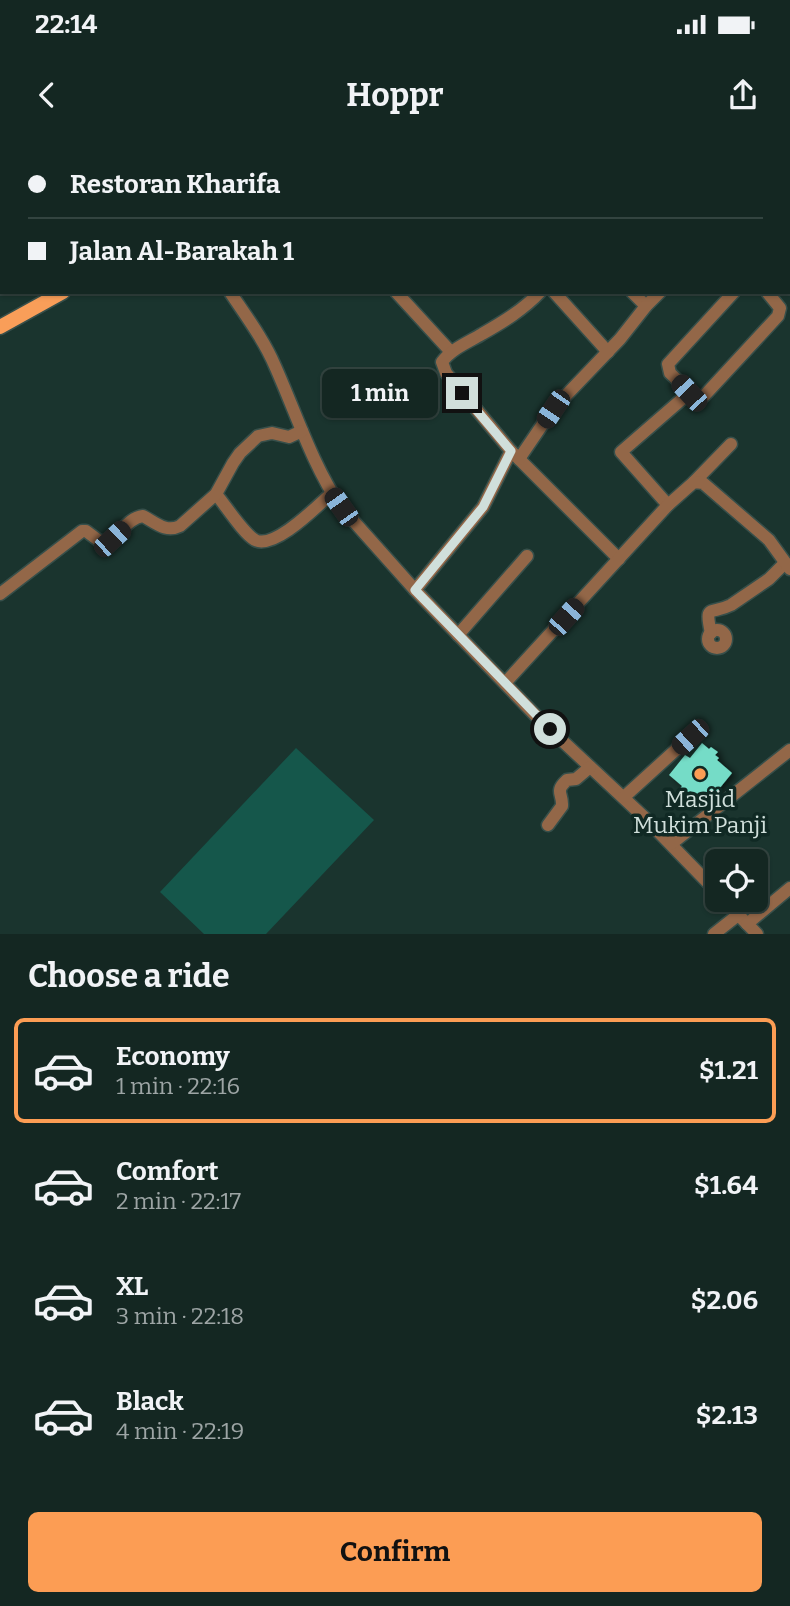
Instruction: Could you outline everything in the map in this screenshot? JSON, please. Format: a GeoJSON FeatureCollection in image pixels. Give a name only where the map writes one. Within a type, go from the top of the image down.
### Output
{"type":"FeatureCollection","features":[{"type":"Feature","properties":{"kind":"main road"},"geometry":{"type":"LineString","coordinates":[[0,327],[59,294]]}},
{"type":"Feature","properties":{"kind":"street"},"geometry":{"type":"LineString","coordinates":[[231,294],[274,363],[302,431],[332,493],[361,531],[540,720],[624,797],[705,879]]}},
{"type":"Feature","properties":{"kind":"street"},"geometry":{"type":"LineString","coordinates":[[399,294],[447,357],[446,373],[515,455],[619,559]]}},
{"type":"Feature","properties":{"kind":"street"},"geometry":{"type":"LineString","coordinates":[[447,357],[510,318],[538,294]]}},
{"type":"Feature","properties":{"kind":"street"},"geometry":{"type":"LineString","coordinates":[[556,294],[608,352]]}},
{"type":"Feature","properties":{"kind":"street"},"geometry":{"type":"LineString","coordinates":[[634,294],[646,306]]}},
{"type":"Feature","properties":{"kind":"street"},"geometry":{"type":"LineString","coordinates":[[415,590],[483,507],[515,455],[553,409],[620,339],[658,294]]}},
{"type":"Feature","properties":{"kind":"street"},"geometry":{"type":"LineString","coordinates":[[732,294],[668,364],[670,373],[696,398],[704,396],[778,316],[780,308],[769,294]]}},
{"type":"Feature","properties":{"kind":"street"},"geometry":{"type":"LineString","coordinates":[[668,505],[621,452],[689,393]]}},
{"type":"Feature","properties":{"kind":"street"},"geometry":{"type":"LineString","coordinates":[[0,594],[82,531],[90,533],[101,542],[108,542],[136,517],[143,516],[166,529],[180,526],[216,494],[240,453],[258,436],[272,433],[289,437],[302,431]]}},
{"type":"Feature","properties":{"kind":"street"},"geometry":{"type":"LineString","coordinates":[[505,683],[668,505],[731,444]]}},
{"type":"Feature","properties":{"kind":"street"},"geometry":{"type":"LineString","coordinates":[[694,482],[703,483],[769,540],[787,566],[730,605],[715,632]]}},
{"type":"Feature","properties":{"kind":"street"},"geometry":{"type":"LineString","coordinates":[[216,494],[247,533],[259,542],[265,542],[286,532],[332,493]]}},
{"type":"Feature","properties":{"kind":"street"},"geometry":{"type":"LineString","coordinates":[[458,635],[527,556]]}},
{"type":"Feature","properties":{"kind":"street"},"geometry":{"type":"LineString","coordinates":[[624,797],[690,737]]}},
{"type":"Feature","properties":{"kind":"street"},"geometry":{"type":"LineString","coordinates":[[671,844],[790,750]]}},
{"type":"Feature","properties":{"kind":"street"},"geometry":{"type":"LineString","coordinates":[[548,825],[562,807],[560,786],[567,780],[576,779],[590,767]]}},
{"type":"Feature","properties":{"kind":"street"},"geometry":{"type":"LineString","coordinates":[[714,934],[749,927],[790,888]]}},
{"type":"Feature","properties":{"kind":"street"},"geometry":{"type":"LineString","coordinates":[[735,912],[749,927]]}},
{"type":"Feature","properties":{"kind":"green space"},"geometry":{"type":"Polygon","coordinates":[[[296,748],[374,820],[266,934],[204,934],[160,892],[296,748]]]}},
{"type":"Feature","properties":{"kind":"building","name":"Masjid Mukim Panji"},"geometry":{"type":"Polygon","coordinates":[[[702,743],[718,752],[715,755],[719,758],[717,760],[732,773],[706,805],[690,791],[683,799],[676,794],[682,786],[669,775],[685,755],[690,758],[702,743]]]}},
{"type":"Feature","properties":{"kind":"place","name":"Masjid Mukim Panji"},"geometry":{"type":"Point","coordinates":[700,774]}},
{"type":"Feature","properties":{"kind":"route"},"geometry":{"type":"LineString","coordinates":[[462,393],[511,451],[483,507],[415,590],[550,729]]}}]}
